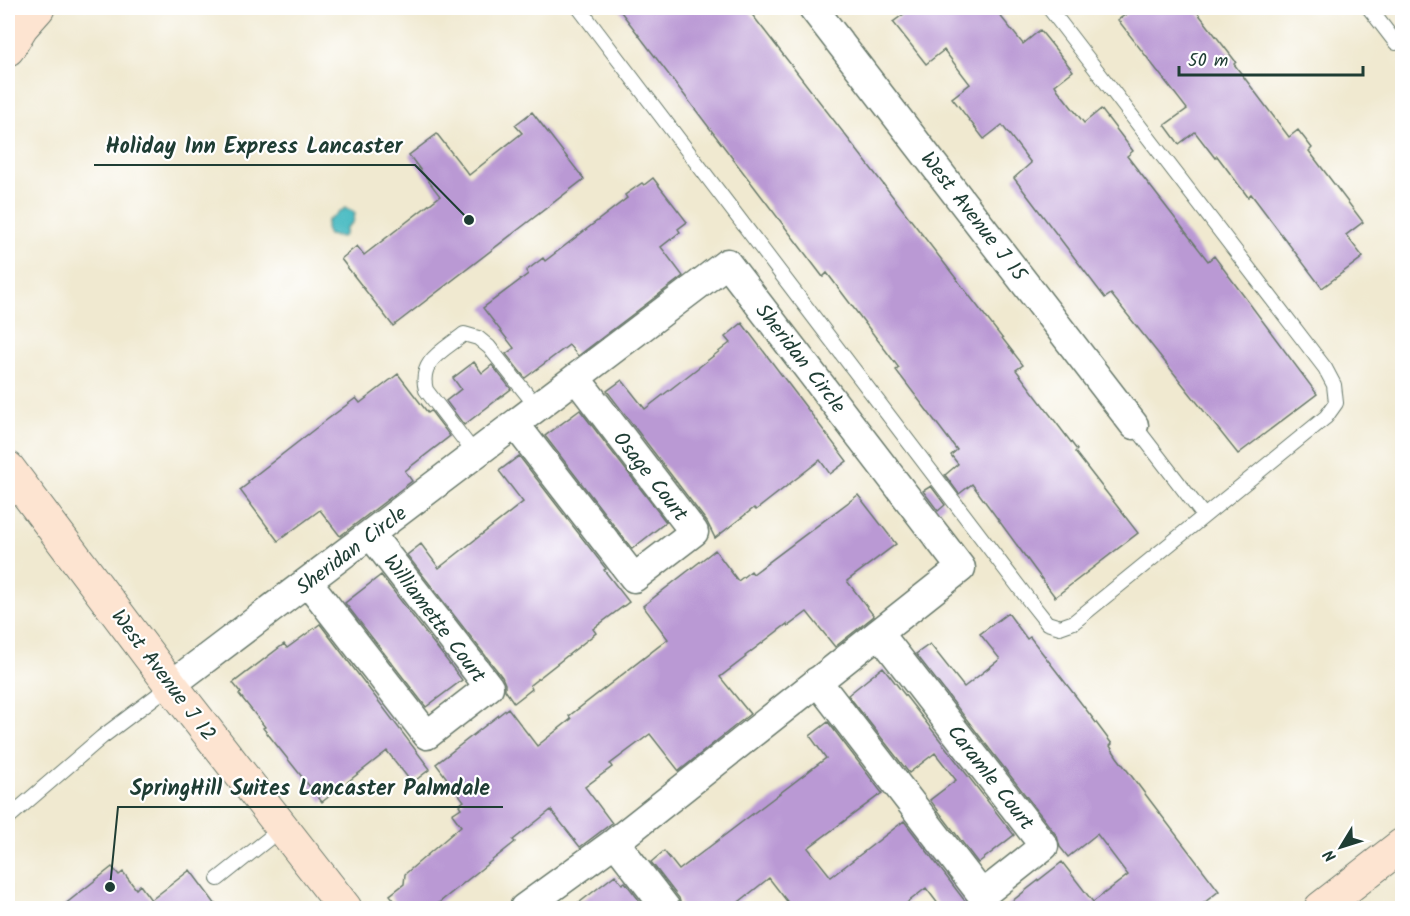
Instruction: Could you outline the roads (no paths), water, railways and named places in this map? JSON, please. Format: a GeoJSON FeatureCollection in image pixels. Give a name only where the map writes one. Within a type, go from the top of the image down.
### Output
{"type":"FeatureCollection","features":[{"type":"Feature","properties":{"kind":"street"},"geometry":{"type":"LineString","coordinates":[[8,49],[22,26],[38,8]]}},
{"type":"Feature","properties":{"kind":"street","name":"West Avenue J 15"},"geometry":{"type":"LineString","coordinates":[[813,8],[1134,425]]}},
{"type":"Feature","properties":{"kind":"street","name":"Sheridan Circle"},"geometry":{"type":"LineString","coordinates":[[171,685],[727,263],[961,568],[615,842],[555,899],[524,909]]}},
{"type":"Feature","properties":{"kind":"street","name":"Osage Court"},"geometry":{"type":"LineString","coordinates":[[526,415],[634,578],[694,532],[576,378]]}},
{"type":"Feature","properties":{"kind":"street","name":"West Avenue J 12"},"geometry":{"type":"LineString","coordinates":[[8,468],[171,685],[345,909]]}},
{"type":"Feature","properties":{"kind":"street","name":"Williamette Court"},"geometry":{"type":"LineString","coordinates":[[308,582],[428,735],[489,687],[371,535]]}},
{"type":"Feature","properties":{"kind":"street","name":"Caramle Court"},"geometry":{"type":"LineString","coordinates":[[817,681],[982,895],[1044,846],[879,633]]}},
{"type":"Feature","properties":{"kind":"street"},"geometry":{"type":"LineString","coordinates":[[615,842],[666,909]]}},
{"type":"Feature","properties":{"kind":"street"},"geometry":{"type":"LineString","coordinates":[[1321,909],[1402,845]]}},
{"type":"Feature","properties":{"kind":"lane"},"geometry":{"type":"LineString","coordinates":[[579,8],[1047,623],[1060,627],[1074,622],[1326,417],[1336,403],[1334,385],[1325,368],[1049,8]]}},
{"type":"Feature","properties":{"kind":"lane"},"geometry":{"type":"LineString","coordinates":[[1369,8],[1400,44]]}},
{"type":"Feature","properties":{"kind":"lane"},"geometry":{"type":"LineString","coordinates":[[475,454],[426,390],[423,378],[427,364],[464,334],[478,338],[489,346],[526,415]]}},
{"type":"Feature","properties":{"kind":"lane"},"geometry":{"type":"LineString","coordinates":[[1134,425],[1204,516]]}},
{"type":"Feature","properties":{"kind":"lane"},"geometry":{"type":"LineString","coordinates":[[8,818],[102,737],[171,685]]}},
{"type":"Feature","properties":{"kind":"lane"},"geometry":{"type":"LineString","coordinates":[[218,879],[282,828]]}},
{"type":"Feature","properties":{"kind":"water"},"geometry":{"type":"Polygon","coordinates":[[[345,208],[355,214],[353,222],[346,228],[342,237],[328,235],[327,221],[345,208]]]}},
{"type":"Feature","properties":{"kind":"place","name":"Holiday Inn Express Lancaster"},"geometry":{"type":"Point","coordinates":[469,220]}},
{"type":"Feature","properties":{"kind":"place","name":"SpringHill Suites Lancaster Palmdale"},"geometry":{"type":"Point","coordinates":[110,887]}}]}
